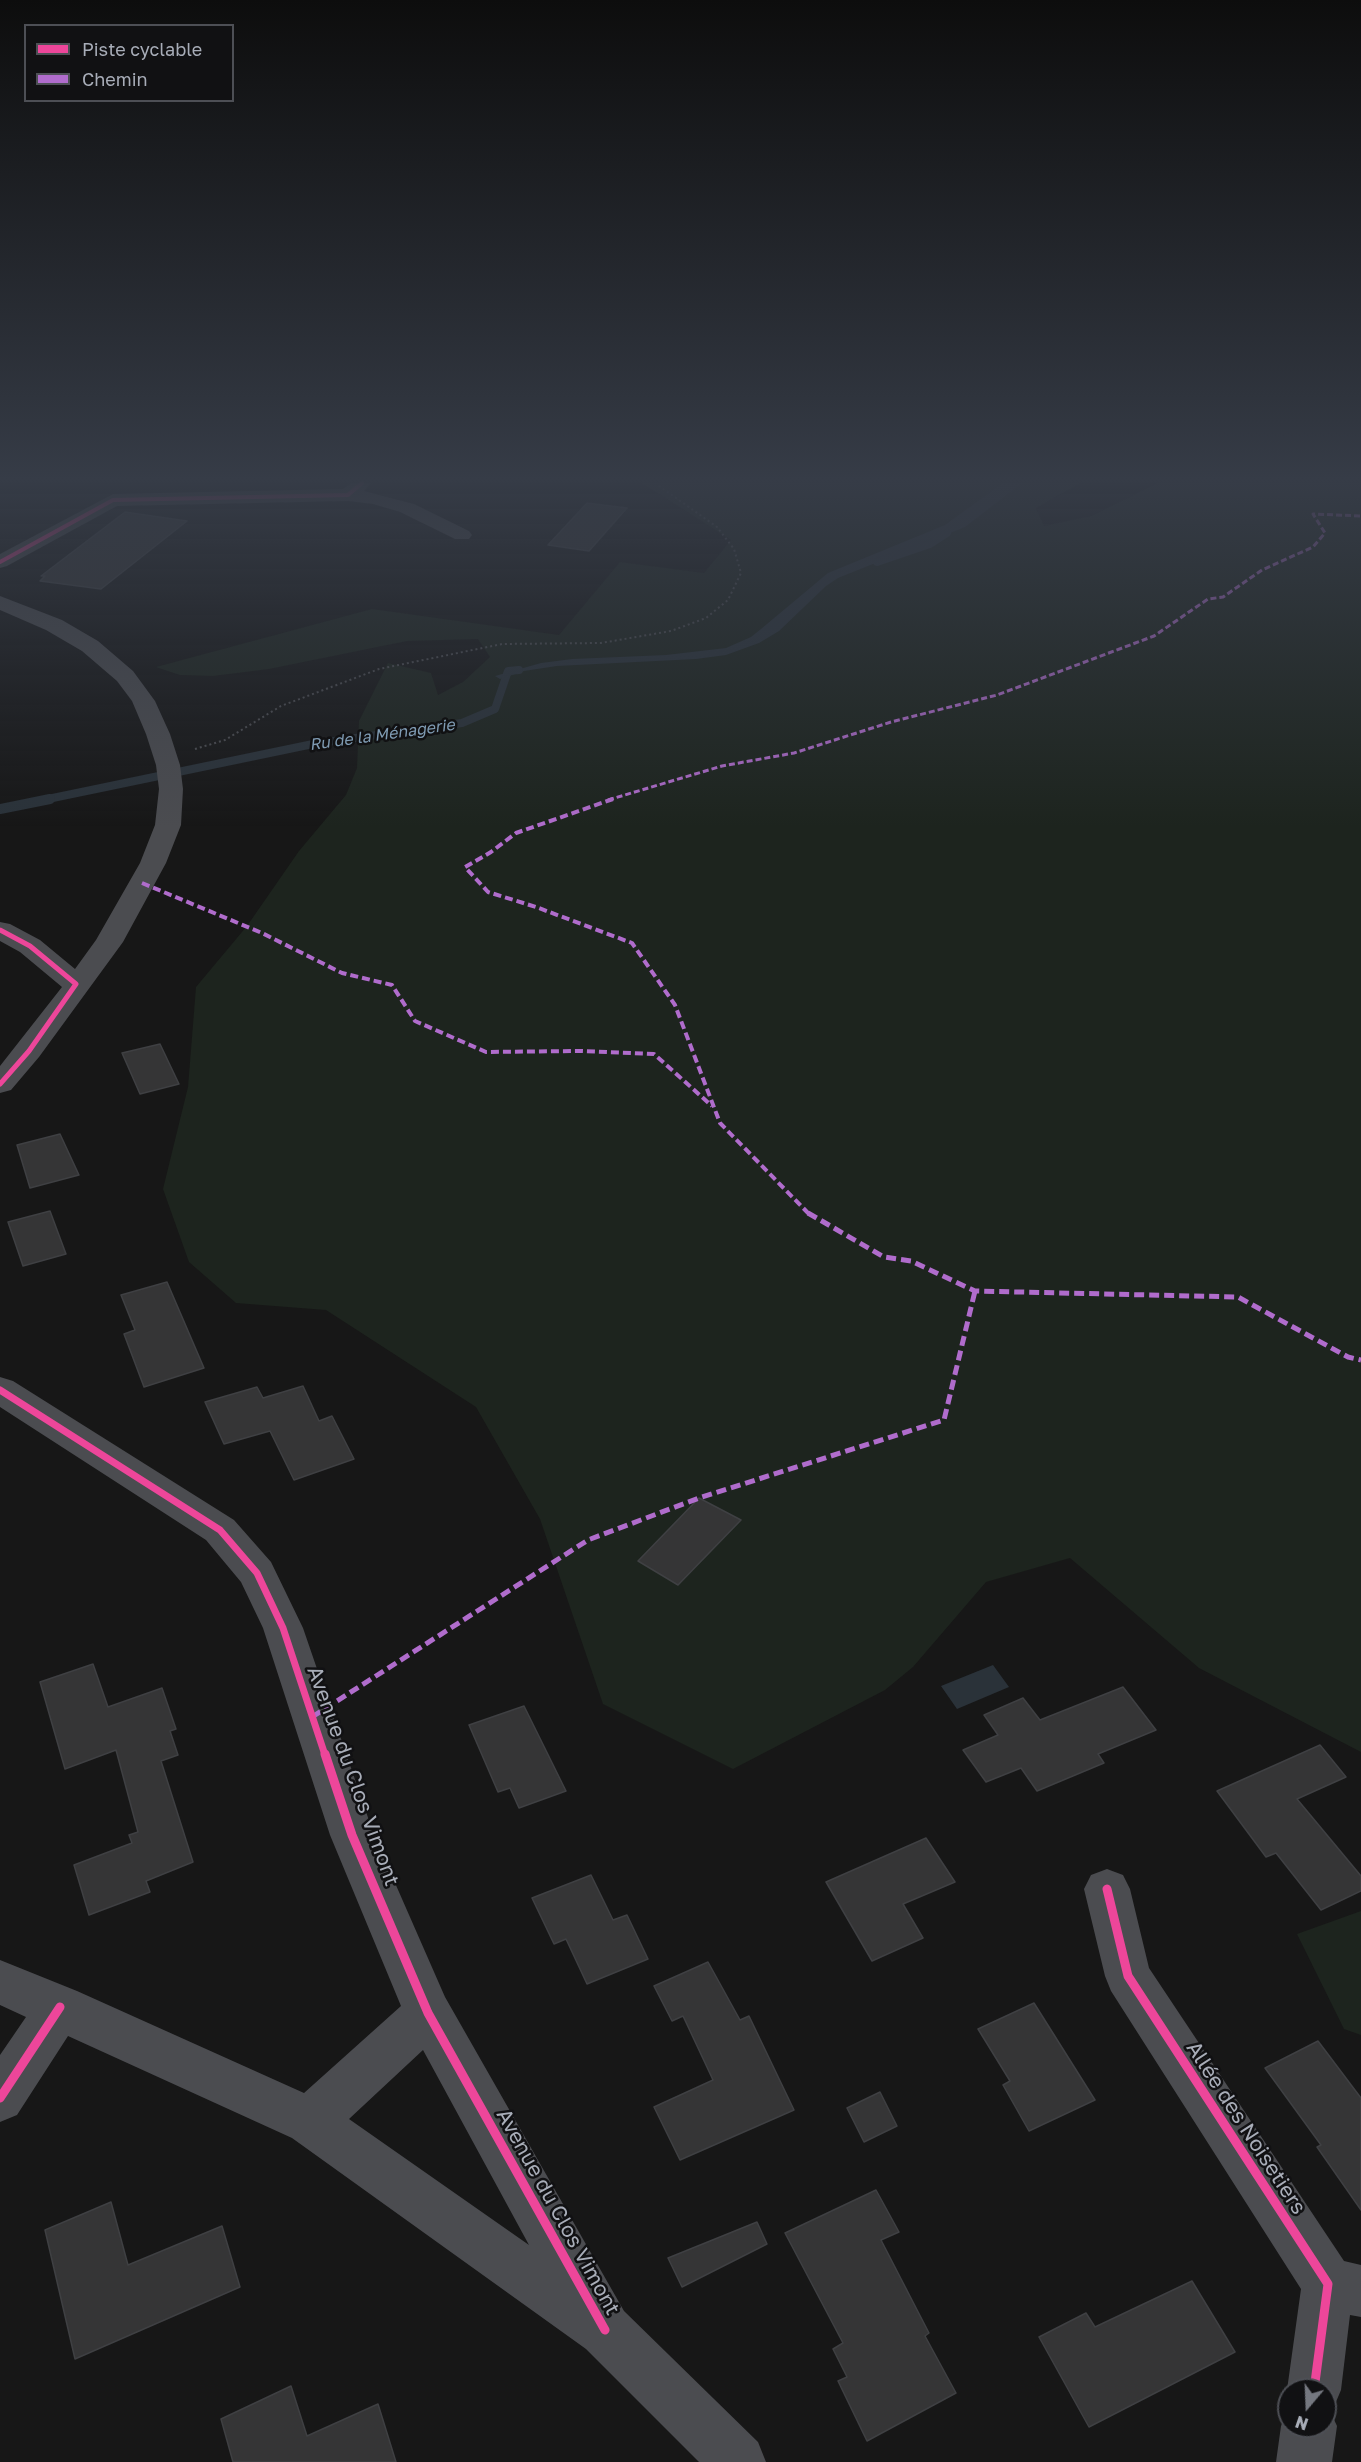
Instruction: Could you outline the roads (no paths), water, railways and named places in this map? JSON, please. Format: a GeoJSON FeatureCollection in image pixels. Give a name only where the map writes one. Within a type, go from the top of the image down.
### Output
{"type":"FeatureCollection","features":[{"type":"Feature","properties":{"kind":"street"},"geometry":{"type":"LineString","coordinates":[[0,602],[54,625],[90,646],[125,676],[143,701],[158,734],[168,771],[168,825],[153,863],[109,942],[28,1051],[0,1084]]}},
{"type":"Feature","properties":{"kind":"street"},"geometry":{"type":"LineString","coordinates":[[0,930],[30,946],[76,984]]}},
{"type":"Feature","properties":{"kind":"street","name":"Avenue du Clos Vimont"},"geometry":{"type":"LineString","coordinates":[[0,1390],[220,1530],[257,1573],[283,1628],[352,1835],[428,2013],[605,2330]]}},
{"type":"Feature","properties":{"kind":"street","name":"Allée des Noisetiers"},"geometry":{"type":"LineString","coordinates":[[1107,1889],[1128,1976],[1344,2288],[1318,2378]]}},
{"type":"Feature","properties":{"kind":"street","name":"Avenue du Clos Vimont"},"geometry":{"type":"LineString","coordinates":[[0,1982],[310,2121],[605,2330],[738,2462]]}},
{"type":"Feature","properties":{"kind":"street"},"geometry":{"type":"LineString","coordinates":[[0,2098],[60,2007]]}},
{"type":"Feature","properties":{"kind":"street"},"geometry":{"type":"LineString","coordinates":[[310,2121],[428,2013]]}},
{"type":"Feature","properties":{"kind":"street"},"geometry":{"type":"LineString","coordinates":[[1304,2462],[1307,2438]]}},
{"type":"Feature","properties":{"kind":"waterway","name":"Ru de la Ménagerie"},"geometry":{"type":"LineString","coordinates":[[43,800],[313,744],[462,723],[495,709],[508,671],[519,670]]}},
{"type":"Feature","properties":{"kind":"waterway","name":"Ru de la Ménagerie"},"geometry":{"type":"LineString","coordinates":[[0,809],[50,799]]}}]}
